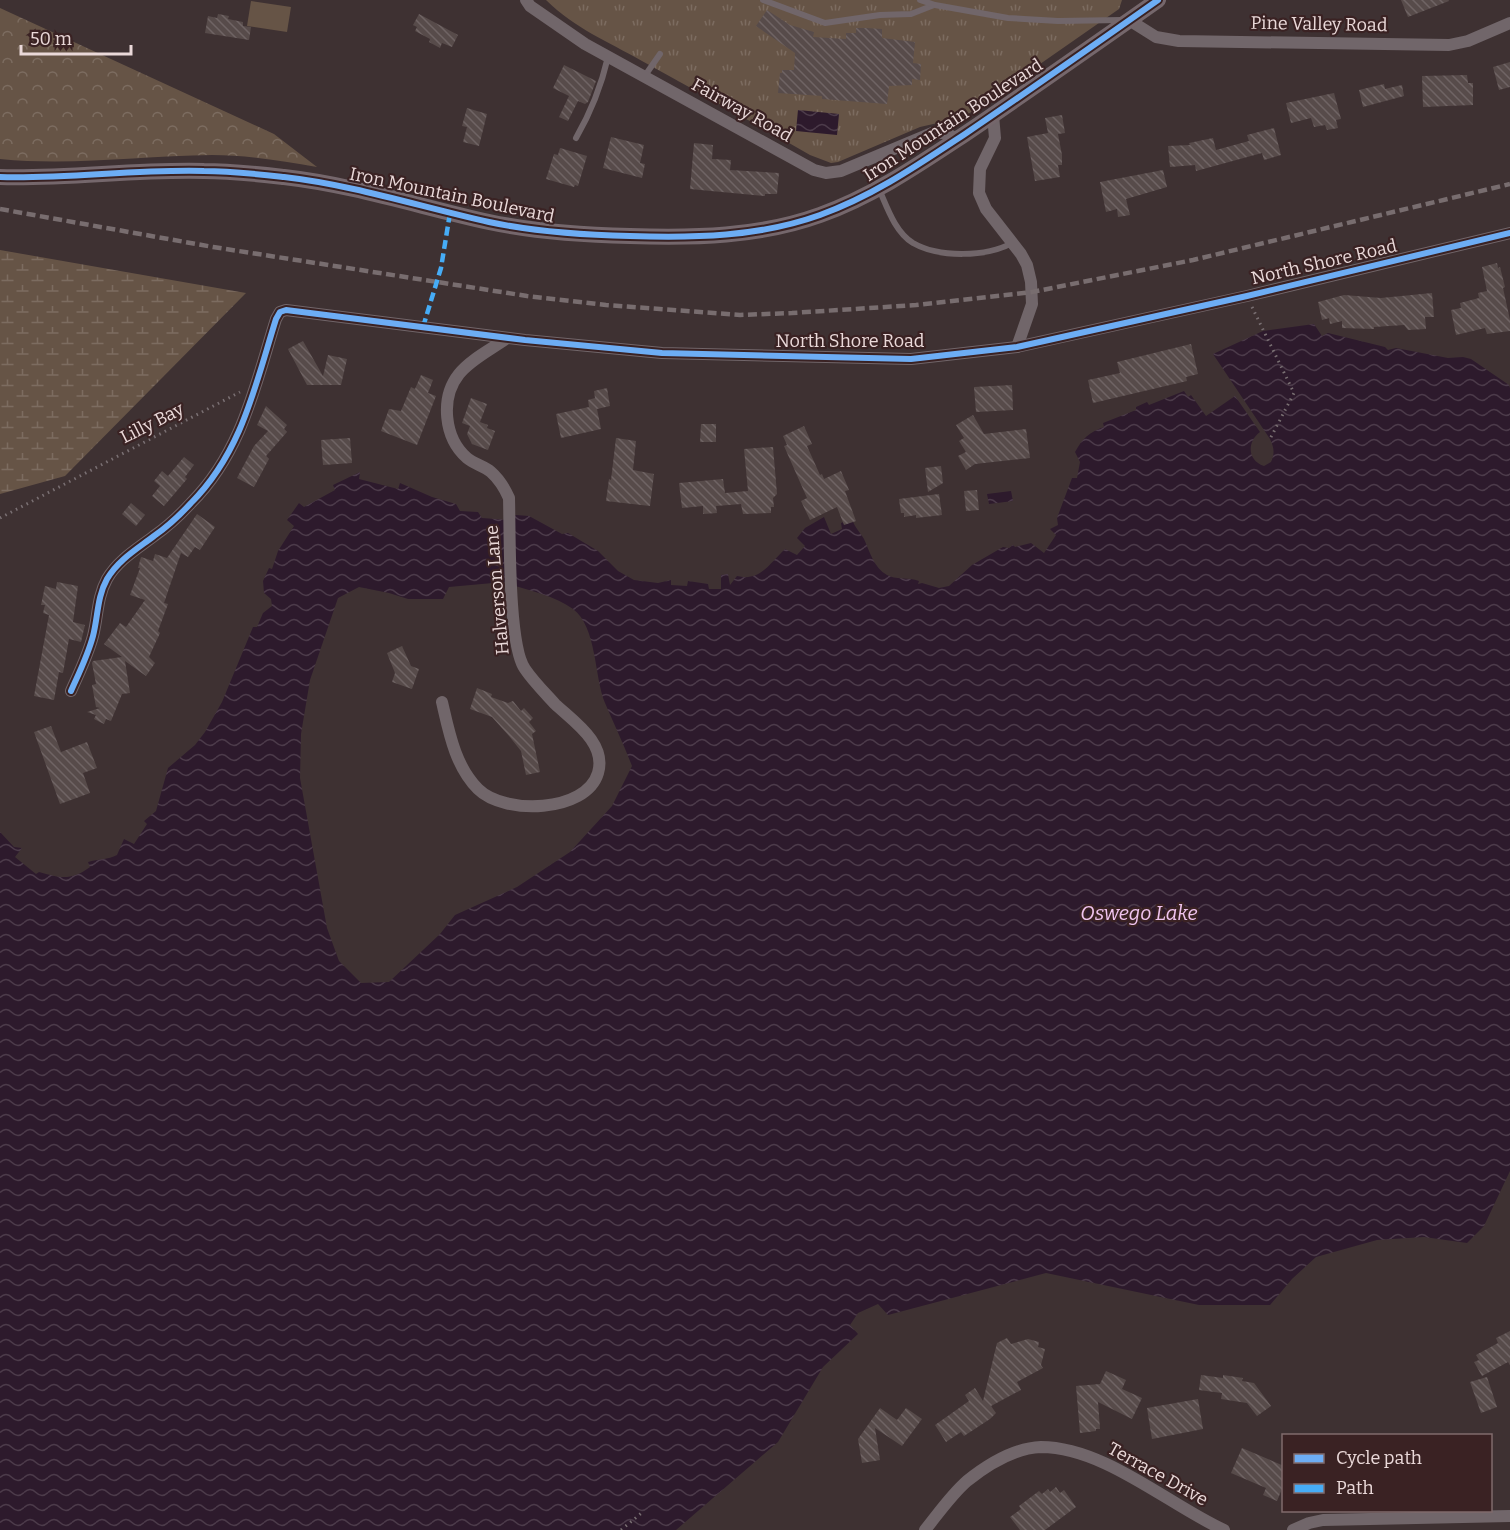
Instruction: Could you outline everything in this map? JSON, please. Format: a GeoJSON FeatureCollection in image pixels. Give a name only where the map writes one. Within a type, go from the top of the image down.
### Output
{"type":"FeatureCollection","features":[{"type":"Feature","properties":{"kind":"street","name":"Fairway Road"},"geometry":{"type":"LineString","coordinates":[[526,0],[530,6],[585,44],[814,170],[826,173],[841,171],[932,132],[946,133],[956,139]]}},
{"type":"Feature","properties":{"kind":"street","name":"Iron Mountain Boulevard"},"geometry":{"type":"LineString","coordinates":[[0,177],[36,178],[187,171],[243,173],[316,182],[522,228],[573,234],[678,237],[730,235],[788,225],[832,210],[879,188],[993,115],[1158,0]]}},
{"type":"Feature","properties":{"kind":"street","name":"Pine Valley Road"},"geometry":{"type":"LineString","coordinates":[[1129,20],[1156,37],[1179,41],[1449,45],[1468,41],[1510,23]]}},
{"type":"Feature","properties":{"kind":"street"},"geometry":{"type":"LineString","coordinates":[[993,115],[996,132],[980,169],[979,193],[986,209],[1027,265],[1032,304],[1017,347]]}},
{"type":"Feature","properties":{"kind":"street","name":"North Shore Road"},"geometry":{"type":"LineString","coordinates":[[72,691],[93,636],[99,599],[106,580],[127,555],[171,523],[214,479],[243,425],[276,319],[280,312],[286,310],[507,338],[662,353],[911,359],[1017,347],[1247,296],[1510,233]]}},
{"type":"Feature","properties":{"kind":"street","name":"Halverson Lane"},"geometry":{"type":"LineString","coordinates":[[442,702],[451,741],[465,774],[480,790],[498,802],[519,806],[562,802],[586,792],[593,783],[598,772],[599,761],[590,739],[582,728],[554,703],[524,668],[518,655],[512,594],[509,498],[491,472],[467,458],[454,442],[446,420],[449,397],[458,375],[507,338]]}},
{"type":"Feature","properties":{"kind":"street","name":"Terrace Drive"},"geometry":{"type":"LineString","coordinates":[[925,1530],[974,1476],[1011,1454],[1041,1448],[1080,1454],[1103,1462],[1224,1530]]}},
{"type":"Feature","properties":{"kind":"street"},"geometry":{"type":"LineString","coordinates":[[1293,1530],[1323,1520],[1510,1516]]}},
{"type":"Feature","properties":{"kind":"lane"},"geometry":{"type":"LineString","coordinates":[[763,0],[825,23],[880,15],[911,14],[934,5]]}},
{"type":"Feature","properties":{"kind":"lane"},"geometry":{"type":"LineString","coordinates":[[920,0],[934,5],[1008,18],[1058,21],[1129,20]]}},
{"type":"Feature","properties":{"kind":"lane"},"geometry":{"type":"LineString","coordinates":[[644,77],[660,54]]}},
{"type":"Feature","properties":{"kind":"lane"},"geometry":{"type":"LineString","coordinates":[[576,138],[599,92],[608,57]]}},
{"type":"Feature","properties":{"kind":"lane"},"geometry":{"type":"LineString","coordinates":[[879,188],[891,217],[913,243],[935,251],[973,254],[988,253],[1012,243]]}},
{"type":"Feature","properties":{"kind":"path"},"geometry":{"type":"LineString","coordinates":[[1247,296],[1294,393],[1270,439]]}},
{"type":"Feature","properties":{"kind":"path"},"geometry":{"type":"LineString","coordinates":[[621,1530],[644,1511]]}},
{"type":"Feature","properties":{"kind":"green space"},"geometry":{"type":"Polygon","coordinates":[[[546,0],[1122,0],[1119,9],[964,117],[920,127],[831,163],[810,155],[592,34],[546,0]]]}},
{"type":"Feature","properties":{"kind":"green space"},"geometry":{"type":"Polygon","coordinates":[[[251,1],[291,7],[287,32],[247,26],[251,1]]]}},
{"type":"Feature","properties":{"kind":"green space"},"geometry":{"type":"Polygon","coordinates":[[[0,8],[274,134],[317,167],[225,155],[80,161],[0,159],[0,8]]]}},
{"type":"Feature","properties":{"kind":"green space"},"geometry":{"type":"Polygon","coordinates":[[[0,250],[246,293],[65,476],[0,494],[0,250]]]}},
{"type":"Feature","properties":{"kind":"water"},"geometry":{"type":"Polygon","coordinates":[[[798,110],[839,114],[837,135],[796,131],[798,110]]]}},
{"type":"Feature","properties":{"kind":"water","name":"Oswego Lake"},"geometry":{"type":"Polygon","coordinates":[[[1314,324],[1322,336],[1328,333],[1385,347],[1388,350],[1396,348],[1448,358],[1463,357],[1471,359],[1509,385],[1510,388],[1510,1171],[1484,1226],[1467,1243],[1424,1237],[1377,1240],[1316,1257],[1292,1279],[1270,1305],[1199,1305],[1046,1273],[888,1315],[878,1304],[858,1313],[850,1325],[858,1334],[823,1367],[778,1442],[676,1530],[0,1530],[0,832],[14,847],[22,848],[15,857],[36,874],[39,872],[59,877],[77,875],[90,867],[88,862],[117,855],[124,839],[134,844],[147,824],[144,821],[156,811],[168,768],[195,745],[205,732],[222,702],[253,627],[257,627],[263,613],[272,606],[271,599],[264,593],[263,581],[269,568],[272,569],[278,551],[294,526],[287,520],[299,503],[304,507],[335,490],[333,485],[360,472],[359,479],[398,489],[400,483],[432,497],[456,504],[460,511],[478,512],[482,518],[509,520],[516,515],[529,516],[562,534],[568,533],[598,551],[618,571],[634,580],[658,583],[671,580],[671,585],[687,586],[688,581],[708,584],[709,589],[721,589],[721,575],[728,574],[730,585],[737,576],[758,574],[785,549],[797,555],[805,546],[797,538],[805,528],[824,517],[831,534],[842,529],[841,523],[852,519],[873,559],[883,572],[890,577],[915,580],[919,581],[918,584],[939,588],[949,586],[972,565],[1003,547],[1009,548],[1013,545],[1015,547],[1031,543],[1044,553],[1056,535],[1050,529],[1058,525],[1057,518],[1072,478],[1077,478],[1080,462],[1075,452],[1080,443],[1086,436],[1104,427],[1103,423],[1136,410],[1136,407],[1147,402],[1149,405],[1184,391],[1188,397],[1191,395],[1206,416],[1235,396],[1260,432],[1251,446],[1254,460],[1264,466],[1271,462],[1274,450],[1270,439],[1213,354],[1263,331],[1314,324]],[[504,582],[449,587],[443,599],[408,599],[359,587],[338,598],[310,680],[301,734],[300,778],[327,928],[339,961],[361,983],[389,982],[440,934],[455,915],[517,887],[570,852],[612,806],[632,766],[601,692],[591,640],[581,617],[573,609],[557,600],[504,582]]]}},
{"type":"Feature","properties":{"kind":"water"},"geometry":{"type":"Polygon","coordinates":[[[1011,491],[1013,501],[989,504],[987,494],[1011,491]]]}},
{"type":"Feature","properties":{"kind":"building"},"geometry":{"type":"Polygon","coordinates":[[[1401,0],[1448,0],[1449,1],[1408,17],[1401,0]]]}},
{"type":"Feature","properties":{"kind":"building"},"geometry":{"type":"Polygon","coordinates":[[[767,10],[790,25],[814,32],[813,37],[846,39],[846,33],[856,33],[856,28],[866,28],[882,29],[882,38],[915,42],[913,63],[921,64],[920,80],[912,79],[912,85],[889,86],[887,104],[778,93],[780,73],[782,70],[794,70],[795,53],[756,26],[767,10]]]}},
{"type":"Feature","properties":{"kind":"building"},"geometry":{"type":"Polygon","coordinates":[[[218,14],[229,16],[228,19],[243,22],[243,26],[251,27],[249,40],[205,33],[208,16],[217,18],[218,14]]]}},
{"type":"Feature","properties":{"kind":"building"},"geometry":{"type":"Polygon","coordinates":[[[419,14],[458,35],[452,47],[442,43],[440,48],[429,42],[430,39],[415,31],[417,27],[413,25],[419,14]]]}},
{"type":"Feature","properties":{"kind":"building"},"geometry":{"type":"Polygon","coordinates":[[[1510,62],[1510,87],[1499,90],[1493,67],[1510,62]]]}},
{"type":"Feature","properties":{"kind":"building"},"geometry":{"type":"Polygon","coordinates":[[[564,65],[596,81],[588,102],[585,104],[578,101],[568,121],[559,117],[569,96],[553,88],[564,65]]]}},
{"type":"Feature","properties":{"kind":"building"},"geometry":{"type":"Polygon","coordinates":[[[1467,75],[1468,83],[1473,83],[1473,105],[1423,107],[1422,76],[1467,75]]]}},
{"type":"Feature","properties":{"kind":"building"},"geometry":{"type":"Polygon","coordinates":[[[1384,84],[1385,89],[1402,85],[1404,96],[1363,107],[1359,90],[1384,84]]]}},
{"type":"Feature","properties":{"kind":"building"},"geometry":{"type":"Polygon","coordinates":[[[1334,93],[1341,119],[1336,120],[1338,128],[1327,130],[1325,125],[1314,127],[1311,118],[1291,123],[1286,103],[1334,93]]]}},
{"type":"Feature","properties":{"kind":"building"},"geometry":{"type":"Polygon","coordinates":[[[467,108],[487,114],[479,146],[463,142],[467,127],[462,126],[467,108]]]}},
{"type":"Feature","properties":{"kind":"building"},"geometry":{"type":"Polygon","coordinates":[[[1062,115],[1065,133],[1058,134],[1062,155],[1062,165],[1058,165],[1060,177],[1035,181],[1027,137],[1048,133],[1045,118],[1062,115]]]}},
{"type":"Feature","properties":{"kind":"building"},"geometry":{"type":"Polygon","coordinates":[[[1274,128],[1281,155],[1264,160],[1262,153],[1196,171],[1195,165],[1170,167],[1168,146],[1190,145],[1189,143],[1213,138],[1216,150],[1249,141],[1247,135],[1274,128]]]}},
{"type":"Feature","properties":{"kind":"building"},"geometry":{"type":"Polygon","coordinates":[[[611,137],[644,145],[640,163],[645,164],[642,178],[603,168],[611,137]]]}},
{"type":"Feature","properties":{"kind":"building"},"geometry":{"type":"Polygon","coordinates":[[[694,143],[713,145],[712,159],[731,160],[730,170],[779,173],[777,194],[765,194],[765,196],[690,189],[694,143]]]}},
{"type":"Feature","properties":{"kind":"building"},"geometry":{"type":"Polygon","coordinates":[[[560,148],[587,156],[578,186],[574,187],[546,179],[554,154],[558,155],[560,148]]]}},
{"type":"Feature","properties":{"kind":"building"},"geometry":{"type":"Polygon","coordinates":[[[1163,170],[1167,187],[1126,199],[1130,215],[1118,217],[1117,209],[1106,212],[1100,182],[1163,170]]]}},
{"type":"Feature","properties":{"kind":"building"},"geometry":{"type":"Polygon","coordinates":[[[1497,263],[1505,287],[1503,288],[1510,331],[1487,334],[1485,328],[1456,335],[1451,310],[1461,308],[1460,303],[1479,298],[1478,293],[1487,291],[1482,267],[1497,263]]]}},
{"type":"Feature","properties":{"kind":"building"},"geometry":{"type":"Polygon","coordinates":[[[1432,293],[1434,317],[1425,317],[1426,329],[1408,330],[1404,325],[1374,327],[1374,329],[1342,328],[1342,321],[1330,324],[1329,318],[1322,320],[1318,302],[1344,295],[1381,298],[1432,293]]]}},
{"type":"Feature","properties":{"kind":"building"},"geometry":{"type":"Polygon","coordinates":[[[303,341],[323,376],[328,355],[347,359],[341,385],[307,385],[288,349],[303,341]]]}},
{"type":"Feature","properties":{"kind":"building"},"geometry":{"type":"Polygon","coordinates":[[[1191,344],[1198,374],[1186,377],[1187,381],[1093,403],[1088,380],[1120,373],[1117,362],[1191,344]]]}},
{"type":"Feature","properties":{"kind":"building"},"geometry":{"type":"Polygon","coordinates":[[[421,375],[433,380],[428,393],[436,396],[417,445],[381,431],[389,409],[401,411],[411,387],[415,389],[421,375]]]}},
{"type":"Feature","properties":{"kind":"building"},"geometry":{"type":"Polygon","coordinates":[[[1012,385],[1013,410],[976,412],[974,387],[1012,385]]]}},
{"type":"Feature","properties":{"kind":"building"},"geometry":{"type":"Polygon","coordinates":[[[607,388],[610,406],[597,409],[601,429],[561,438],[556,414],[589,407],[588,400],[595,398],[594,391],[607,388]]]}},
{"type":"Feature","properties":{"kind":"building"},"geometry":{"type":"Polygon","coordinates":[[[471,398],[487,404],[480,422],[495,431],[488,450],[472,444],[467,434],[470,426],[462,423],[471,398]]]}},
{"type":"Feature","properties":{"kind":"building"},"geometry":{"type":"Polygon","coordinates":[[[266,406],[287,425],[284,429],[287,432],[266,456],[269,459],[254,487],[237,478],[254,446],[268,431],[257,425],[266,406]]]}},
{"type":"Feature","properties":{"kind":"building"},"geometry":{"type":"Polygon","coordinates":[[[973,415],[984,434],[1026,429],[1030,458],[975,464],[966,470],[958,456],[966,452],[959,441],[964,438],[956,425],[973,415]]]}},
{"type":"Feature","properties":{"kind":"building"},"geometry":{"type":"Polygon","coordinates":[[[701,424],[716,424],[716,442],[700,442],[701,424]]]}},
{"type":"Feature","properties":{"kind":"building"},"geometry":{"type":"Polygon","coordinates":[[[804,426],[812,444],[807,446],[820,475],[822,474],[824,479],[841,471],[849,490],[845,491],[856,521],[844,525],[837,507],[810,520],[801,501],[807,498],[784,446],[787,445],[783,436],[804,426]]]}},
{"type":"Feature","properties":{"kind":"building"},"geometry":{"type":"Polygon","coordinates":[[[350,438],[352,463],[323,465],[321,440],[350,438]]]}},
{"type":"Feature","properties":{"kind":"building"},"geometry":{"type":"Polygon","coordinates":[[[616,438],[636,441],[633,470],[654,474],[650,506],[606,501],[616,438]]]}},
{"type":"Feature","properties":{"kind":"building"},"geometry":{"type":"Polygon","coordinates":[[[773,447],[777,494],[773,498],[774,507],[771,507],[771,513],[743,514],[741,504],[716,506],[717,513],[703,514],[703,506],[682,508],[679,483],[723,479],[725,493],[748,491],[744,449],[773,447]]]}},
{"type":"Feature","properties":{"kind":"building"},"geometry":{"type":"Polygon","coordinates":[[[184,457],[194,465],[185,477],[187,479],[164,506],[152,496],[160,486],[154,481],[162,471],[168,476],[184,457]]]}},
{"type":"Feature","properties":{"kind":"building"},"geometry":{"type":"Polygon","coordinates":[[[941,466],[943,483],[928,492],[925,468],[941,466]]]}},
{"type":"Feature","properties":{"kind":"building"},"geometry":{"type":"Polygon","coordinates":[[[977,490],[979,510],[966,511],[964,491],[977,490]]]}},
{"type":"Feature","properties":{"kind":"building"},"geometry":{"type":"Polygon","coordinates":[[[939,494],[942,515],[916,518],[916,515],[904,517],[904,513],[901,513],[899,499],[939,494]]]}},
{"type":"Feature","properties":{"kind":"building"},"geometry":{"type":"Polygon","coordinates":[[[131,503],[145,515],[136,526],[122,514],[131,503]]]}},
{"type":"Feature","properties":{"kind":"building"},"geometry":{"type":"Polygon","coordinates":[[[197,514],[215,527],[200,550],[195,547],[188,557],[181,553],[164,603],[168,604],[158,631],[160,633],[149,657],[155,663],[146,676],[125,661],[130,693],[122,694],[111,721],[106,719],[104,724],[94,719],[96,715],[87,712],[100,708],[96,707],[92,685],[96,684],[92,663],[122,657],[104,644],[120,623],[126,627],[145,600],[130,595],[140,568],[138,568],[141,557],[153,561],[155,554],[167,558],[197,514]]]}},
{"type":"Feature","properties":{"kind":"building"},"geometry":{"type":"Polygon","coordinates":[[[57,582],[78,586],[73,622],[85,625],[81,642],[69,639],[63,673],[59,672],[54,700],[34,696],[49,615],[43,613],[45,605],[41,605],[45,586],[56,589],[57,582]]]}},
{"type":"Feature","properties":{"kind":"building"},"geometry":{"type":"Polygon","coordinates":[[[402,646],[411,666],[419,669],[412,689],[392,682],[395,673],[387,653],[402,646]]]}},
{"type":"Feature","properties":{"kind":"building"},"geometry":{"type":"Polygon","coordinates":[[[477,688],[492,694],[491,697],[508,703],[513,701],[521,711],[524,708],[533,718],[529,722],[536,731],[532,734],[540,772],[526,775],[521,751],[509,736],[492,717],[470,709],[477,688]]]}},
{"type":"Feature","properties":{"kind":"building"},"geometry":{"type":"Polygon","coordinates":[[[51,726],[61,752],[87,742],[97,768],[83,773],[90,793],[60,804],[34,732],[51,726]]]}},
{"type":"Feature","properties":{"kind":"building"},"geometry":{"type":"Polygon","coordinates":[[[1510,1331],[1510,1365],[1508,1362],[1482,1376],[1474,1362],[1479,1360],[1476,1355],[1498,1343],[1496,1338],[1510,1331]]]}},
{"type":"Feature","properties":{"kind":"building"},"geometry":{"type":"Polygon","coordinates":[[[1007,1338],[1011,1344],[1028,1339],[1039,1342],[1038,1347],[1045,1349],[1041,1365],[1043,1368],[1017,1382],[1021,1390],[991,1406],[996,1413],[990,1419],[964,1436],[961,1432],[946,1442],[935,1425],[969,1401],[965,1395],[975,1388],[983,1401],[997,1343],[1007,1338]]]}},
{"type":"Feature","properties":{"kind":"building"},"geometry":{"type":"Polygon","coordinates":[[[1106,1371],[1126,1380],[1122,1389],[1142,1398],[1132,1419],[1098,1402],[1100,1429],[1080,1433],[1076,1386],[1100,1384],[1106,1371]]]}},
{"type":"Feature","properties":{"kind":"building"},"geometry":{"type":"Polygon","coordinates":[[[1201,1375],[1243,1378],[1242,1381],[1254,1383],[1271,1406],[1257,1416],[1247,1403],[1221,1399],[1222,1393],[1199,1390],[1201,1375]]]}},
{"type":"Feature","properties":{"kind":"building"},"geometry":{"type":"Polygon","coordinates":[[[1487,1377],[1497,1407],[1481,1413],[1470,1382],[1487,1377]]]}},
{"type":"Feature","properties":{"kind":"building"},"geometry":{"type":"Polygon","coordinates":[[[1198,1399],[1203,1429],[1152,1439],[1147,1408],[1198,1399]]]}},
{"type":"Feature","properties":{"kind":"building"},"geometry":{"type":"Polygon","coordinates":[[[880,1408],[897,1420],[906,1408],[922,1419],[902,1446],[875,1428],[880,1460],[862,1463],[858,1439],[880,1408]]]}},
{"type":"Feature","properties":{"kind":"building"},"geometry":{"type":"Polygon","coordinates":[[[1242,1448],[1282,1465],[1282,1489],[1277,1501],[1263,1495],[1266,1488],[1231,1473],[1242,1448]]]}},
{"type":"Feature","properties":{"kind":"building"},"geometry":{"type":"Polygon","coordinates":[[[1056,1487],[1060,1493],[1064,1490],[1076,1507],[1045,1530],[1020,1530],[1010,1517],[1021,1509],[1019,1506],[1039,1491],[1042,1494],[1056,1487]]]}},
{"type":"Feature","properties":{"kind":"railway"},"geometry":{"type":"LineString","coordinates":[[0,209],[213,247],[527,296],[606,305],[740,315],[916,305],[1032,292],[1193,260],[1510,184]]}},
{"type":"Feature","properties":{"kind":"marked path"},"geometry":{"type":"LineString","coordinates":[[423,327],[441,268],[450,213]]}},
{"type":"Feature","properties":{"kind":"cycle path"},"geometry":{"type":"LineString","coordinates":[[0,177],[178,171],[234,172],[336,185],[489,222],[542,231],[654,237],[750,232],[820,215],[858,199],[895,179],[965,134],[1158,0]]}},
{"type":"Feature","properties":{"kind":"cycle path"},"geometry":{"type":"LineString","coordinates":[[71,691],[91,643],[99,600],[107,579],[122,560],[164,529],[182,512],[223,462],[245,417],[276,319],[280,312],[286,310],[525,340],[662,353],[911,359],[1017,347],[1247,296],[1510,233]]}}]}
